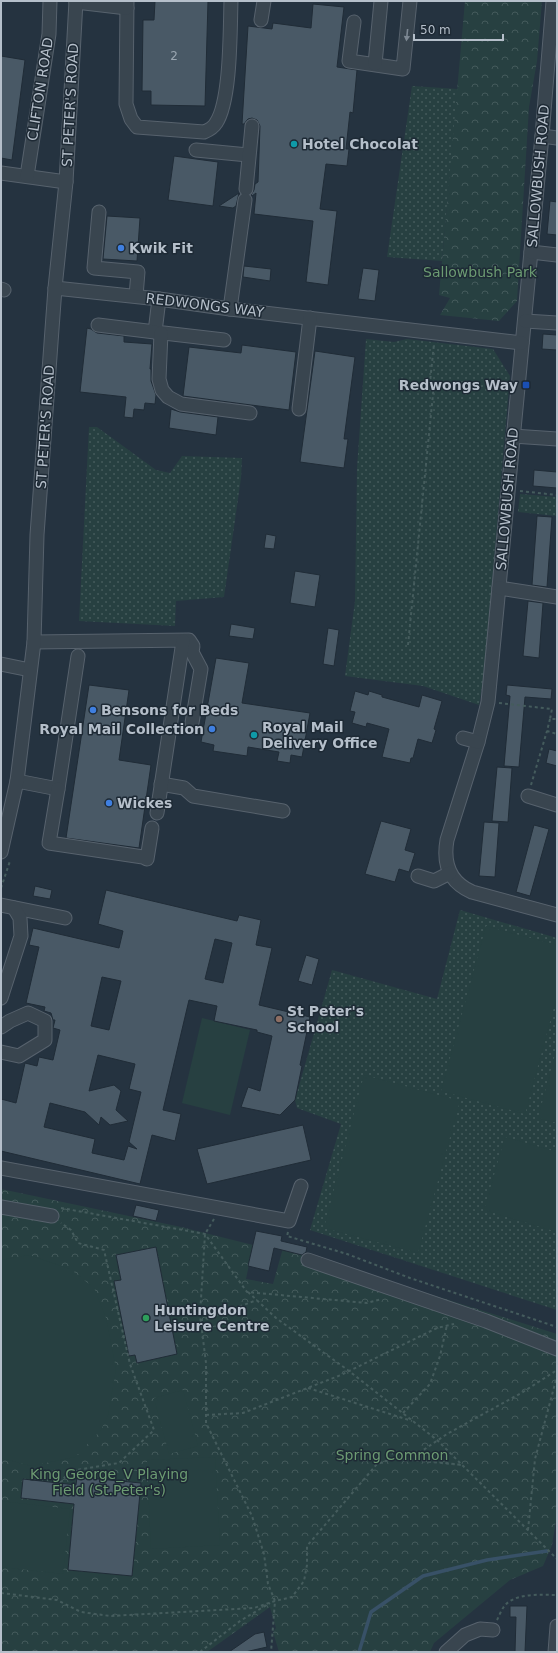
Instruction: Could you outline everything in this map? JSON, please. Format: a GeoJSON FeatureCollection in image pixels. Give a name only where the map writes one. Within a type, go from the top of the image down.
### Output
{"type":"FeatureCollection","features":[{"type":"Feature","properties":{"kind":"street","name":"CLIFTON ROAD"},"geometry":{"type":"LineString","coordinates":[[27,176],[49,34],[50,1]]}},
{"type":"Feature","properties":{"kind":"street"},"geometry":{"type":"LineString","coordinates":[[76,2],[127,5],[126,104],[131,119],[138,127],[204,132],[212,129],[220,116],[226,94],[231,1]]}},
{"type":"Feature","properties":{"kind":"street"},"geometry":{"type":"LineString","coordinates":[[261,20],[264,1]]}},
{"type":"Feature","properties":{"kind":"street"},"geometry":{"type":"LineString","coordinates":[[375,64],[381,1]]}},
{"type":"Feature","properties":{"kind":"street"},"geometry":{"type":"LineString","coordinates":[[354,22],[349,61],[403,68],[410,1]]}},
{"type":"Feature","properties":{"kind":"street","name":"SALLOWBUSH ROAD"},"geometry":{"type":"LineString","coordinates":[[553,1],[542,136],[488,702],[478,742],[447,840],[445,852],[450,873],[462,888],[557,915]]}},
{"type":"Feature","properties":{"kind":"street","name":"ST PETER'S ROAD"},"geometry":{"type":"LineString","coordinates":[[1,850],[17,781],[34,642],[37,534],[55,288],[66,182],[76,2]]}},
{"type":"Feature","properties":{"kind":"street"},"geometry":{"type":"LineString","coordinates":[[230,309],[245,195],[252,126]]}},
{"type":"Feature","properties":{"kind":"street"},"geometry":{"type":"LineString","coordinates":[[542,136],[557,138]]}},
{"type":"Feature","properties":{"kind":"street"},"geometry":{"type":"LineString","coordinates":[[196,150],[248,155]]}},
{"type":"Feature","properties":{"kind":"street"},"geometry":{"type":"LineString","coordinates":[[1,173],[66,182]]}},
{"type":"Feature","properties":{"kind":"street"},"geometry":{"type":"LineString","coordinates":[[99,212],[94,268],[138,272],[136,296]]}},
{"type":"Feature","properties":{"kind":"street"},"geometry":{"type":"LineString","coordinates":[[531,252],[557,255]]}},
{"type":"Feature","properties":{"kind":"street","name":"REDWONGS WAY"},"geometry":{"type":"LineString","coordinates":[[55,288],[136,296],[230,309],[522,343]]}},
{"type":"Feature","properties":{"kind":"street"},"geometry":{"type":"LineString","coordinates":[[159,299],[159,379],[162,390],[168,397],[181,404],[250,413]]}},
{"type":"Feature","properties":{"kind":"street"},"geometry":{"type":"LineString","coordinates":[[299,409],[310,318]]}},
{"type":"Feature","properties":{"kind":"street"},"geometry":{"type":"LineString","coordinates":[[524,321],[557,322]]}},
{"type":"Feature","properties":{"kind":"street"},"geometry":{"type":"LineString","coordinates":[[98,325],[224,340]]}},
{"type":"Feature","properties":{"kind":"street"},"geometry":{"type":"LineString","coordinates":[[514,436],[557,438]]}},
{"type":"Feature","properties":{"kind":"street"},"geometry":{"type":"LineString","coordinates":[[499,588],[557,597]]}},
{"type":"Feature","properties":{"kind":"street"},"geometry":{"type":"LineString","coordinates":[[157,813],[183,640]]}},
{"type":"Feature","properties":{"kind":"street"},"geometry":{"type":"LineString","coordinates":[[34,642],[189,640],[193,646],[192,652],[201,669],[192,723]]}},
{"type":"Feature","properties":{"kind":"street"},"geometry":{"type":"LineString","coordinates":[[78,656],[49,843],[143,857],[147,860],[152,828]]}},
{"type":"Feature","properties":{"kind":"street"},"geometry":{"type":"LineString","coordinates":[[1,664],[30,670]]}},
{"type":"Feature","properties":{"kind":"street"},"geometry":{"type":"LineString","coordinates":[[463,738],[478,742]]}},
{"type":"Feature","properties":{"kind":"street"},"geometry":{"type":"LineString","coordinates":[[17,781],[58,789]]}},
{"type":"Feature","properties":{"kind":"street"},"geometry":{"type":"LineString","coordinates":[[162,784],[184,788],[192,796],[283,811]]}},
{"type":"Feature","properties":{"kind":"street"},"geometry":{"type":"LineString","coordinates":[[528,796],[557,805]]}},
{"type":"Feature","properties":{"kind":"street"},"geometry":{"type":"LineString","coordinates":[[418,876],[434,881],[450,873]]}},
{"type":"Feature","properties":{"kind":"street"},"geometry":{"type":"LineString","coordinates":[[1,905],[65,918]]}},
{"type":"Feature","properties":{"kind":"street"},"geometry":{"type":"LineString","coordinates":[[1,998],[21,936],[20,918],[14,908]]}},
{"type":"Feature","properties":{"kind":"street"},"geometry":{"type":"LineString","coordinates":[[1,1027],[28,1013],[45,1021],[45,1040],[19,1056],[1,1052]]}},
{"type":"Feature","properties":{"kind":"street"},"geometry":{"type":"LineString","coordinates":[[1,1168],[289,1221],[301,1186]]}},
{"type":"Feature","properties":{"kind":"street"},"geometry":{"type":"LineString","coordinates":[[1,1207],[54,1212]]}},
{"type":"Feature","properties":{"kind":"street"},"geometry":{"type":"LineString","coordinates":[[308,1260],[486,1321],[557,1349]]}},
{"type":"Feature","properties":{"kind":"street"},"geometry":{"type":"LineString","coordinates":[[556,1648],[557,1626]]}},
{"type":"Feature","properties":{"kind":"street"},"geometry":{"type":"LineString","coordinates":[[446,1652],[465,1635],[480,1629],[493,1630]]}},
{"type":"Feature","properties":{"kind":"path"},"geometry":{"type":"LineString","coordinates":[[408,645],[434,384],[430,382],[435,333]]}},
{"type":"Feature","properties":{"kind":"path"},"geometry":{"type":"LineString","coordinates":[[508,490],[557,495]]}},
{"type":"Feature","properties":{"kind":"path"},"geometry":{"type":"LineString","coordinates":[[488,702],[552,709],[528,796]]}},
{"type":"Feature","properties":{"kind":"path"},"geometry":{"type":"LineString","coordinates":[[550,719],[557,719]]}},
{"type":"Feature","properties":{"kind":"path"},"geometry":{"type":"LineString","coordinates":[[547,731],[557,734]]}},
{"type":"Feature","properties":{"kind":"path"},"geometry":{"type":"LineString","coordinates":[[220,1209],[205,1234],[202,1262],[200,1321],[206,1363],[206,1423],[252,1516],[264,1554],[268,1584],[275,1601],[271,1652]]}},
{"type":"Feature","properties":{"kind":"path"},"geometry":{"type":"LineString","coordinates":[[54,1212],[205,1234],[247,1292],[276,1318],[349,1371],[437,1440],[557,1559]]}},
{"type":"Feature","properties":{"kind":"path"},"geometry":{"type":"LineString","coordinates":[[54,1212],[71,1230],[78,1243],[104,1250],[130,1364],[154,1430],[119,1463],[70,1471],[60,1483]]}},
{"type":"Feature","properties":{"kind":"path"},"geometry":{"type":"LineString","coordinates":[[289,1221],[287,1236],[347,1254],[410,1278],[557,1327]]}},
{"type":"Feature","properties":{"kind":"path"},"geometry":{"type":"LineString","coordinates":[[247,1292],[367,1303],[404,1293]]}},
{"type":"Feature","properties":{"kind":"path"},"geometry":{"type":"LineString","coordinates":[[200,1321],[257,1300]]}},
{"type":"Feature","properties":{"kind":"path"},"geometry":{"type":"LineString","coordinates":[[206,1415],[243,1414],[306,1387],[349,1371],[437,1328],[455,1324]]}},
{"type":"Feature","properties":{"kind":"path"},"geometry":{"type":"LineString","coordinates":[[402,1413],[430,1384],[440,1356],[447,1325]]}},
{"type":"Feature","properties":{"kind":"path"},"geometry":{"type":"LineString","coordinates":[[1,1593],[57,1600],[81,1612],[110,1616],[254,1608],[292,1597],[304,1581],[308,1546],[377,1464],[392,1459],[410,1459],[437,1440],[523,1392],[557,1370]]}},
{"type":"Feature","properties":{"kind":"path"},"geometry":{"type":"LineString","coordinates":[[528,1531],[535,1459],[557,1376]]}},
{"type":"Feature","properties":{"kind":"path"},"geometry":{"type":"LineString","coordinates":[[306,1387],[414,1422]]}},
{"type":"Feature","properties":{"kind":"path"},"geometry":{"type":"LineString","coordinates":[[402,1459],[462,1465]]}},
{"type":"Feature","properties":{"kind":"path"},"geometry":{"type":"LineString","coordinates":[[430,1461],[462,1465]]}},
{"type":"Feature","properties":{"kind":"path"},"geometry":{"type":"LineString","coordinates":[[493,1630],[503,1608],[511,1600],[532,1595],[557,1595]]}},
{"type":"Feature","properties":{"kind":"path"},"geometry":{"type":"LineString","coordinates":[[200,1652],[240,1622],[275,1601]]}},
{"type":"Feature","properties":{"kind":"green space","name":"Sallowbush Park"},"geometry":{"type":"Polygon","coordinates":[[[465,1],[542,1],[537,61],[529,107],[517,301],[499,321],[440,315],[450,298],[439,295],[465,1]]]}},
{"type":"Feature","properties":{"kind":"green space"},"geometry":{"type":"Polygon","coordinates":[[[412,86],[458,89],[442,261],[387,257],[412,86]]]}},
{"type":"Feature","properties":{"kind":"green space"},"geometry":{"type":"Polygon","coordinates":[[[366,339],[394,342],[407,339],[493,349],[510,376],[484,675],[479,705],[423,686],[345,676],[355,601],[357,468],[366,339]]]}},
{"type":"Feature","properties":{"kind":"green space"},"geometry":{"type":"Polygon","coordinates":[[[89,427],[97,427],[156,470],[170,473],[182,456],[242,458],[241,478],[224,597],[176,601],[175,626],[79,621],[89,427]]]}},
{"type":"Feature","properties":{"kind":"green space"},"geometry":{"type":"Polygon","coordinates":[[[520,494],[557,497],[557,516],[518,512],[520,494]]]}},
{"type":"Feature","properties":{"kind":"green space"},"geometry":{"type":"Polygon","coordinates":[[[460,910],[557,938],[557,1310],[310,1230],[341,1124],[297,1108],[295,1100],[332,970],[437,999],[460,910]]]}},
{"type":"Feature","properties":{"kind":"green space"},"geometry":{"type":"Polygon","coordinates":[[[486,926],[557,945],[557,996],[525,1114],[441,1091],[486,926]]]}},
{"type":"Feature","properties":{"kind":"green space"},"geometry":{"type":"Polygon","coordinates":[[[202,1018],[250,1030],[230,1115],[182,1103],[202,1018]]]}},
{"type":"Feature","properties":{"kind":"green space"},"geometry":{"type":"Polygon","coordinates":[[[557,1047],[557,1123],[538,1118],[557,1047]]]}},
{"type":"Feature","properties":{"kind":"green space"},"geometry":{"type":"Polygon","coordinates":[[[364,1075],[460,1101],[418,1253],[324,1228],[364,1075]]]}},
{"type":"Feature","properties":{"kind":"green space"},"geometry":{"type":"Polygon","coordinates":[[[505,1137],[557,1152],[557,1232],[484,1210],[505,1137]]]}},
{"type":"Feature","properties":{"kind":"green space","name":"Spring Common"},"geometry":{"type":"Polygon","coordinates":[[[1,1189],[181,1227],[253,1245],[246,1279],[273,1284],[283,1248],[557,1334],[557,1515],[552,1545],[543,1566],[510,1580],[434,1643],[430,1652],[279,1652],[273,1632],[276,1628],[270,1607],[207,1652],[1,1652],[1,1189]]]}},
{"type":"Feature","properties":{"kind":"green space"},"geometry":{"type":"Polygon","coordinates":[[[29,1255],[70,1269],[94,1288],[106,1318],[116,1369],[108,1415],[101,1430],[75,1457],[31,1466],[1,1458],[1,1260],[29,1255]]]}},
{"type":"Feature","properties":{"kind":"green space"},"geometry":{"type":"Polygon","coordinates":[[[183,1390],[198,1446],[169,1454],[154,1398],[183,1390]]]}},
{"type":"Feature","properties":{"kind":"green space"},"geometry":{"type":"Polygon","coordinates":[[[215,1457],[220,1545],[151,1549],[147,1460],[215,1457]]]}},
{"type":"Feature","properties":{"kind":"green space"},"geometry":{"type":"Polygon","coordinates":[[[1,1501],[70,1509],[63,1574],[1,1567],[1,1501]]]}},
{"type":"Feature","properties":{"kind":"building"},"geometry":{"type":"Polygon","coordinates":[[[155,1],[208,1],[205,106],[151,105],[151,91],[142,91],[143,20],[154,20],[155,1]]]}},
{"type":"Feature","properties":{"kind":"building","name":"Hotel Chocolat"},"geometry":{"type":"Polygon","coordinates":[[[313,4],[344,7],[337,67],[357,70],[353,113],[350,112],[346,149],[349,149],[347,166],[326,164],[320,209],[337,211],[328,285],[306,282],[313,221],[254,214],[256,193],[252,196],[251,195],[255,184],[258,182],[260,126],[257,120],[252,118],[248,119],[244,124],[242,124],[248,26],[272,29],[273,23],[311,28],[313,4]]]}},
{"type":"Feature","properties":{"kind":"building"},"geometry":{"type":"Polygon","coordinates":[[[1,56],[25,60],[12,160],[1,158],[1,56]]]}},
{"type":"Feature","properties":{"kind":"building"},"geometry":{"type":"Polygon","coordinates":[[[174,156],[218,162],[213,206],[168,200],[174,156]]]}},
{"type":"Feature","properties":{"kind":"building"},"geometry":{"type":"Polygon","coordinates":[[[239,193],[236,206],[233,208],[219,206],[239,193]]]}},
{"type":"Feature","properties":{"kind":"building"},"geometry":{"type":"Polygon","coordinates":[[[550,201],[557,202],[557,235],[547,234],[550,201]]]}},
{"type":"Feature","properties":{"kind":"building","name":"Kwik Fit"},"geometry":{"type":"Polygon","coordinates":[[[107,216],[140,218],[137,261],[103,259],[107,216]]]}},
{"type":"Feature","properties":{"kind":"building"},"geometry":{"type":"Polygon","coordinates":[[[244,266],[271,269],[270,281],[243,277],[244,266]]]}},
{"type":"Feature","properties":{"kind":"building"},"geometry":{"type":"Polygon","coordinates":[[[363,268],[379,270],[375,301],[358,299],[363,268]]]}},
{"type":"Feature","properties":{"kind":"building"},"geometry":{"type":"Polygon","coordinates":[[[87,328],[97,333],[124,336],[124,342],[152,344],[150,369],[151,381],[156,395],[155,404],[145,403],[144,410],[134,409],[133,418],[124,417],[126,397],[80,392],[87,328]]]}},
{"type":"Feature","properties":{"kind":"building"},"geometry":{"type":"Polygon","coordinates":[[[543,334],[557,335],[557,350],[542,349],[543,334]]]}},
{"type":"Feature","properties":{"kind":"building"},"geometry":{"type":"Polygon","coordinates":[[[242,345],[296,352],[289,410],[183,396],[189,347],[241,353],[242,345]]]}},
{"type":"Feature","properties":{"kind":"building"},"geometry":{"type":"Polygon","coordinates":[[[315,351],[355,357],[344,439],[348,439],[344,468],[300,462],[315,351]]]}},
{"type":"Feature","properties":{"kind":"building"},"geometry":{"type":"Polygon","coordinates":[[[171,409],[180,412],[218,417],[216,435],[169,428],[171,409]]]}},
{"type":"Feature","properties":{"kind":"building"},"geometry":{"type":"Polygon","coordinates":[[[534,470],[557,472],[557,488],[533,486],[534,470]]]}},
{"type":"Feature","properties":{"kind":"building"},"geometry":{"type":"Polygon","coordinates":[[[537,516],[552,517],[547,587],[532,585],[537,516]]]}},
{"type":"Feature","properties":{"kind":"building"},"geometry":{"type":"Polygon","coordinates":[[[266,534],[276,536],[274,549],[264,548],[266,534]]]}},
{"type":"Feature","properties":{"kind":"building"},"geometry":{"type":"Polygon","coordinates":[[[295,571],[320,575],[315,607],[290,603],[295,571]]]}},
{"type":"Feature","properties":{"kind":"building"},"geometry":{"type":"Polygon","coordinates":[[[528,601],[543,603],[539,658],[523,656],[528,601]]]}},
{"type":"Feature","properties":{"kind":"building"},"geometry":{"type":"Polygon","coordinates":[[[231,624],[255,628],[253,639],[229,636],[231,624]]]}},
{"type":"Feature","properties":{"kind":"building"},"geometry":{"type":"Polygon","coordinates":[[[328,628],[339,630],[334,666],[323,664],[328,628]]]}},
{"type":"Feature","properties":{"kind":"building","name":"Royal Mail Delivery Office"},"geometry":{"type":"Polygon","coordinates":[[[216,658],[249,663],[242,703],[310,713],[302,757],[291,755],[290,763],[277,761],[279,752],[248,747],[247,756],[213,751],[214,745],[201,742],[216,658]]]}},
{"type":"Feature","properties":{"kind":"building","name":"Wickes"},"geometry":{"type":"Polygon","coordinates":[[[89,685],[129,690],[119,760],[151,765],[139,848],[66,838],[89,685]]]}},
{"type":"Feature","properties":{"kind":"building"},"geometry":{"type":"Polygon","coordinates":[[[507,685],[552,689],[551,699],[525,697],[519,767],[504,766],[510,696],[506,695],[507,685]]]}},
{"type":"Feature","properties":{"kind":"building"},"geometry":{"type":"Polygon","coordinates":[[[355,691],[368,695],[369,691],[382,695],[382,697],[419,707],[422,695],[442,701],[434,729],[436,730],[432,743],[418,739],[413,758],[411,758],[410,763],[382,757],[389,729],[367,723],[366,727],[352,723],[355,712],[350,711],[355,691]]]}},
{"type":"Feature","properties":{"kind":"building"},"geometry":{"type":"Polygon","coordinates":[[[549,749],[557,751],[557,766],[546,763],[549,749]]]}},
{"type":"Feature","properties":{"kind":"building"},"geometry":{"type":"Polygon","coordinates":[[[497,767],[512,768],[508,822],[492,821],[497,767]]]}},
{"type":"Feature","properties":{"kind":"building"},"geometry":{"type":"Polygon","coordinates":[[[381,821],[411,829],[405,850],[415,853],[409,872],[399,869],[395,882],[365,874],[381,821]]]}},
{"type":"Feature","properties":{"kind":"building"},"geometry":{"type":"Polygon","coordinates":[[[484,822],[499,823],[495,877],[479,876],[484,822]]]}},
{"type":"Feature","properties":{"kind":"building"},"geometry":{"type":"Polygon","coordinates":[[[534,825],[549,829],[530,896],[516,892],[534,825]]]}},
{"type":"Feature","properties":{"kind":"building"},"geometry":{"type":"Polygon","coordinates":[[[35,886],[52,890],[50,899],[33,896],[35,886]]]}},
{"type":"Feature","properties":{"kind":"building"},"geometry":{"type":"Polygon","coordinates":[[[106,890],[237,921],[239,915],[261,920],[256,945],[272,948],[259,1005],[310,1017],[300,1065],[302,1066],[295,1100],[280,1115],[241,1107],[248,1087],[260,1091],[272,1036],[257,1032],[257,1030],[214,1021],[217,1006],[189,1000],[163,1110],[181,1114],[175,1141],[152,1135],[140,1184],[1,1151],[1,1099],[16,1103],[25,1063],[37,1066],[39,1057],[53,1060],[60,1030],[53,1028],[55,1020],[53,1020],[51,1013],[44,1011],[45,1007],[26,1003],[39,947],[29,945],[33,928],[119,948],[123,931],[98,924],[106,890]],[[215,939],[205,979],[223,983],[232,943],[215,939]],[[102,977],[91,1026],[109,1030],[121,981],[102,977]],[[98,1055],[89,1091],[114,1085],[121,1091],[116,1110],[128,1121],[110,1125],[101,1117],[99,1125],[85,1112],[50,1103],[44,1127],[95,1139],[92,1153],[124,1160],[128,1146],[137,1149],[129,1142],[141,1092],[129,1089],[135,1064],[98,1055]]]}},
{"type":"Feature","properties":{"kind":"building"},"geometry":{"type":"Polygon","coordinates":[[[306,955],[319,959],[312,985],[298,981],[306,955]]]}},
{"type":"Feature","properties":{"kind":"building"},"geometry":{"type":"Polygon","coordinates":[[[303,1125],[311,1160],[207,1184],[197,1149],[303,1125]]]}},
{"type":"Feature","properties":{"kind":"building"},"geometry":{"type":"Polygon","coordinates":[[[136,1205],[159,1210],[156,1221],[133,1216],[136,1205]]]}},
{"type":"Feature","properties":{"kind":"building"},"geometry":{"type":"Polygon","coordinates":[[[256,1231],[282,1236],[281,1241],[307,1247],[306,1252],[302,1255],[274,1248],[269,1271],[248,1266],[256,1231]]]}},
{"type":"Feature","properties":{"kind":"building","name":"Huntingdon Leisure Centre"},"geometry":{"type":"Polygon","coordinates":[[[156,1247],[177,1354],[137,1363],[135,1355],[129,1356],[114,1281],[121,1280],[116,1255],[156,1247]]]}},
{"type":"Feature","properties":{"kind":"building"},"geometry":{"type":"Polygon","coordinates":[[[77,1477],[141,1483],[132,1576],[68,1570],[74,1504],[21,1498],[23,1479],[76,1485],[77,1477]]]}},
{"type":"Feature","properties":{"kind":"building"},"geometry":{"type":"Polygon","coordinates":[[[510,1606],[527,1606],[525,1652],[515,1652],[516,1617],[510,1617],[510,1606]]]}},
{"type":"Feature","properties":{"kind":"building"},"geometry":{"type":"Polygon","coordinates":[[[264,1632],[267,1647],[245,1652],[229,1652],[255,1634],[264,1632]]]}},
{"type":"Feature","properties":{"kind":"waterway"},"geometry":{"type":"LineString","coordinates":[[359,1652],[371,1612],[423,1576],[487,1560],[547,1551]]}},
{"type":"Feature","properties":{"kind":"place","name":"Hotel Chocolat"},"geometry":{"type":"Point","coordinates":[294,144]}},
{"type":"Feature","properties":{"kind":"place","name":"Kwik Fit"},"geometry":{"type":"Point","coordinates":[121,248]}},
{"type":"Feature","properties":{"kind":"place","name":"Redwongs Way"},"geometry":{"type":"Point","coordinates":[526,385]}},
{"type":"Feature","properties":{"kind":"place","name":"Bensons for Beds"},"geometry":{"type":"Point","coordinates":[93,710]}},
{"type":"Feature","properties":{"kind":"place","name":"Royal Mail Collection"},"geometry":{"type":"Point","coordinates":[212,729]}},
{"type":"Feature","properties":{"kind":"place","name":"Royal Mail Delivery Office"},"geometry":{"type":"Point","coordinates":[254,735]}},
{"type":"Feature","properties":{"kind":"place","name":"Wickes"},"geometry":{"type":"Point","coordinates":[109,803]}},
{"type":"Feature","properties":{"kind":"place","name":"St Peter's School"},"geometry":{"type":"Point","coordinates":[279,1019]}},
{"type":"Feature","properties":{"kind":"place","name":"Huntingdon Leisure Centre"},"geometry":{"type":"Point","coordinates":[146,1318]}},
{"type":"Feature","properties":{"kind":"park label","name":"King George_V Playing Field (St.Peter's)"},"geometry":{"type":"Point","coordinates":[109,1482]}}]}
